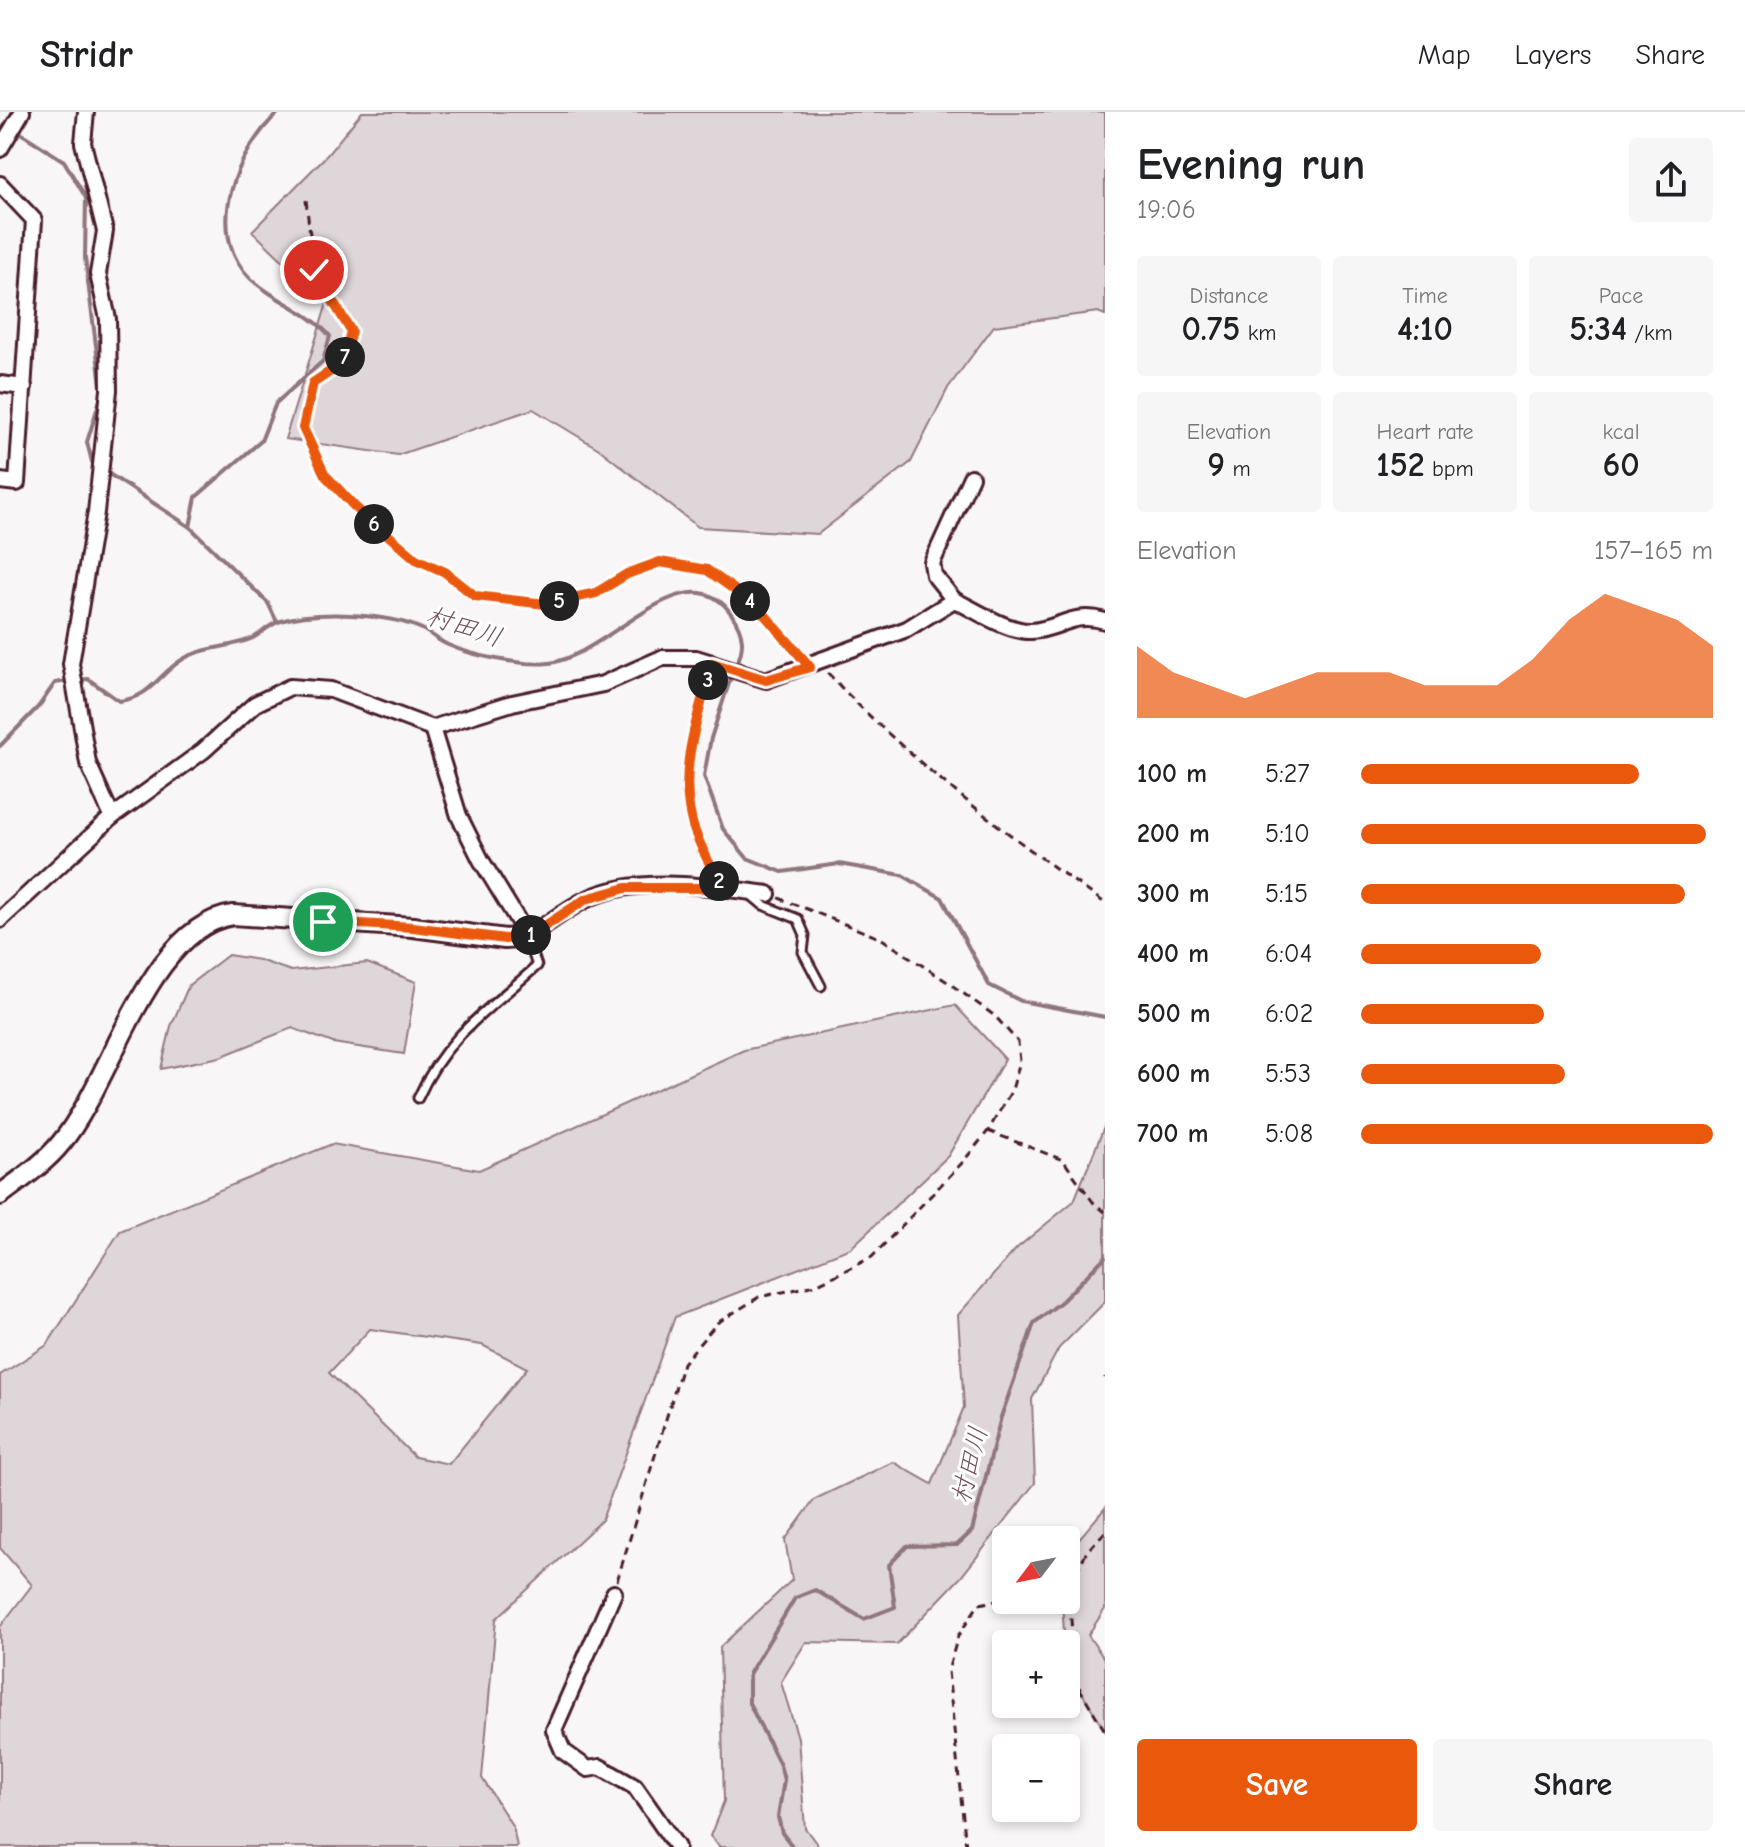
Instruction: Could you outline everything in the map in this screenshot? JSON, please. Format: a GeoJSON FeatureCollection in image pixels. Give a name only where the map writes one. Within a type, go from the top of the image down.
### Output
{"type":"FeatureCollection","features":[{"type":"Feature","properties":{"kind":"street"},"geometry":{"type":"LineString","coordinates":[[0,149],[22,112]]}},
{"type":"Feature","properties":{"kind":"street"},"geometry":{"type":"LineString","coordinates":[[86,112],[83,143],[105,231],[98,274],[108,319],[109,390],[96,512],[71,664],[88,763],[112,817]]}},
{"type":"Feature","properties":{"kind":"street"},"geometry":{"type":"LineString","coordinates":[[0,184],[34,220],[17,483],[0,481]]}},
{"type":"Feature","properties":{"kind":"street"},"geometry":{"type":"LineString","coordinates":[[0,384],[24,387]]}},
{"type":"Feature","properties":{"kind":"street"},"geometry":{"type":"LineString","coordinates":[[971,477],[932,563],[934,575],[954,600],[1020,630],[1034,631],[1085,615],[1105,621]]}},
{"type":"Feature","properties":{"kind":"street"},"geometry":{"type":"LineString","coordinates":[[0,920],[112,817],[203,751],[255,704],[290,687],[331,690],[432,728],[512,703],[603,684],[662,658],[696,658],[766,680],[815,665],[907,629],[954,600]]}},
{"type":"Feature","properties":{"kind":"street"},"geometry":{"type":"LineString","coordinates":[[432,728],[459,816],[481,860],[528,937]]}},
{"type":"Feature","properties":{"kind":"street"},"geometry":{"type":"LineString","coordinates":[[0,1195],[61,1144],[92,1096],[141,997],[181,942],[211,918],[233,915],[413,927],[505,939],[528,937],[586,899],[626,888],[722,888],[768,894]]}},
{"type":"Feature","properties":{"kind":"street"},"geometry":{"type":"LineString","coordinates":[[614,1593],[554,1730],[563,1751],[588,1769],[600,1767],[635,1787],[677,1847]]}},
{"type":"Feature","properties":{"kind":"lane"},"geometry":{"type":"LineString","coordinates":[[712,663],[687,756],[686,787],[694,827],[722,888]]}},
{"type":"Feature","properties":{"kind":"lane"},"geometry":{"type":"LineString","coordinates":[[746,891],[763,905],[798,919],[805,935],[803,952],[821,986]]}},
{"type":"Feature","properties":{"kind":"lane"},"geometry":{"type":"LineString","coordinates":[[418,1098],[432,1068],[468,1023],[489,1010],[537,966],[528,937]]}},
{"type":"Feature","properties":{"kind":"path"},"geometry":{"type":"LineString","coordinates":[[306,200],[314,270],[351,331],[343,363],[313,383],[303,428],[325,475],[355,507],[416,559],[445,572],[475,596],[546,604],[596,593],[627,574],[660,562],[707,570],[757,606],[865,714],[1044,861],[1105,903]]}},
{"type":"Feature","properties":{"kind":"path"},"geometry":{"type":"LineString","coordinates":[[614,1593],[683,1363],[717,1323],[759,1297],[816,1285],[872,1257],[962,1163],[988,1131],[1012,1090],[1020,1061],[1018,1042],[995,1016],[882,939],[768,894]]}},
{"type":"Feature","properties":{"kind":"path"},"geometry":{"type":"LineString","coordinates":[[988,1131],[1063,1160],[1093,1202],[1105,1212]]}},
{"type":"Feature","properties":{"kind":"path"},"geometry":{"type":"LineString","coordinates":[[1080,1564],[1087,1551],[1105,1532]]}},
{"type":"Feature","properties":{"kind":"path"},"geometry":{"type":"LineString","coordinates":[[966,1847],[948,1671],[958,1636],[979,1604],[992,1602]]}},
{"type":"Feature","properties":{"kind":"path"},"geometry":{"type":"LineString","coordinates":[[1070,1614],[1077,1684],[1105,1731]]}},
{"type":"Feature","properties":{"kind":"shaded area"},"geometry":{"type":"Polygon","coordinates":[[[362,112],[1105,112],[1105,315],[1098,312],[994,326],[948,388],[911,462],[818,534],[698,527],[599,449],[533,409],[398,455],[285,439],[327,303],[252,231],[328,154],[362,112]]]}},
{"type":"Feature","properties":{"kind":"shaded area"},"geometry":{"type":"Polygon","coordinates":[[[228,955],[259,960],[291,971],[367,963],[416,982],[404,1054],[333,1043],[292,1028],[220,1057],[161,1069],[171,1026],[189,985],[228,955]]]}},
{"type":"Feature","properties":{"kind":"shaded area"},"geometry":{"type":"Polygon","coordinates":[[[955,1005],[1005,1059],[948,1156],[851,1248],[675,1317],[602,1520],[496,1619],[482,1778],[513,1827],[517,1847],[0,1847],[0,1627],[32,1585],[0,1548],[0,1375],[47,1345],[120,1231],[332,1144],[479,1170],[744,1050],[955,1005]],[[370,1329],[329,1373],[415,1457],[449,1464],[527,1368],[482,1345],[370,1329]]]}},
{"type":"Feature","properties":{"kind":"shaded area"},"geometry":{"type":"Polygon","coordinates":[[[1105,1125],[1105,1302],[1059,1348],[1032,1399],[1035,1483],[1001,1526],[992,1526],[992,1538],[961,1577],[897,1644],[806,1642],[781,1682],[798,1738],[805,1828],[819,1847],[720,1847],[710,1836],[724,1801],[720,1647],[792,1580],[785,1540],[815,1499],[893,1462],[932,1484],[964,1407],[958,1315],[1017,1248],[1074,1201],[1105,1125]]]}},
{"type":"Feature","properties":{"kind":"shaded area"},"geometry":{"type":"Polygon","coordinates":[[[1105,1508],[1105,1609],[1088,1635],[1105,1660],[1105,1731],[1080,1689],[1080,1630],[1064,1630],[1063,1614],[1080,1614],[1080,1537],[1105,1508]]]}},
{"type":"Feature","properties":{"kind":"waterway","name":"村田川"},"geometry":{"type":"LineString","coordinates":[[190,527],[196,497],[261,441],[276,403],[323,361],[330,336],[312,319],[250,278],[236,259],[229,238],[227,215],[239,169],[250,147],[279,112]]}},
{"type":"Feature","properties":{"kind":"waterway"},"geometry":{"type":"LineString","coordinates":[[16,130],[64,161],[86,198],[85,258],[102,393],[87,442],[92,462],[96,465]]}},
{"type":"Feature","properties":{"kind":"waterway","name":"村田川"},"geometry":{"type":"LineString","coordinates":[[103,470],[190,527],[268,603],[277,622]]}},
{"type":"Feature","properties":{"kind":"waterway","name":"村田川"},"geometry":{"type":"LineString","coordinates":[[77,680],[88,679],[119,701],[130,699],[147,690],[174,665],[191,655],[244,641],[278,622],[331,615],[390,619],[422,629],[445,643],[471,653],[512,662],[549,663],[572,656],[670,598],[693,593],[714,597],[732,615],[742,640],[736,666]]}},
{"type":"Feature","properties":{"kind":"waterway","name":"村田川"},"geometry":{"type":"LineString","coordinates":[[732,674],[711,738],[704,776],[723,829],[747,858],[782,872],[839,864],[902,875],[942,898],[989,985],[1021,1001],[1105,1017]]}},
{"type":"Feature","properties":{"kind":"waterway"},"geometry":{"type":"LineString","coordinates":[[0,746],[39,706],[55,683],[68,681]]}},
{"type":"Feature","properties":{"kind":"waterway","name":"村田川"},"geometry":{"type":"LineString","coordinates":[[793,1847],[782,1833],[778,1817],[784,1780],[780,1765],[749,1703],[749,1674],[795,1598],[815,1590],[864,1619],[895,1607],[889,1565],[907,1546],[957,1545],[972,1531],[1001,1417],[1034,1323],[1062,1301],[1105,1257]]}},
{"type":"Feature","properties":{"kind":"route"},"geometry":{"type":"LineString","coordinates":[[314,270],[351,331],[343,363],[313,383],[303,428],[325,475],[355,507],[416,559],[445,572],[475,596],[546,604],[596,593],[627,574],[660,562],[707,570],[757,606],[810,667],[766,680],[712,663],[687,756],[686,787],[694,827],[722,888],[626,888],[586,899],[528,937],[505,939],[413,927],[323,922]]}}]}
